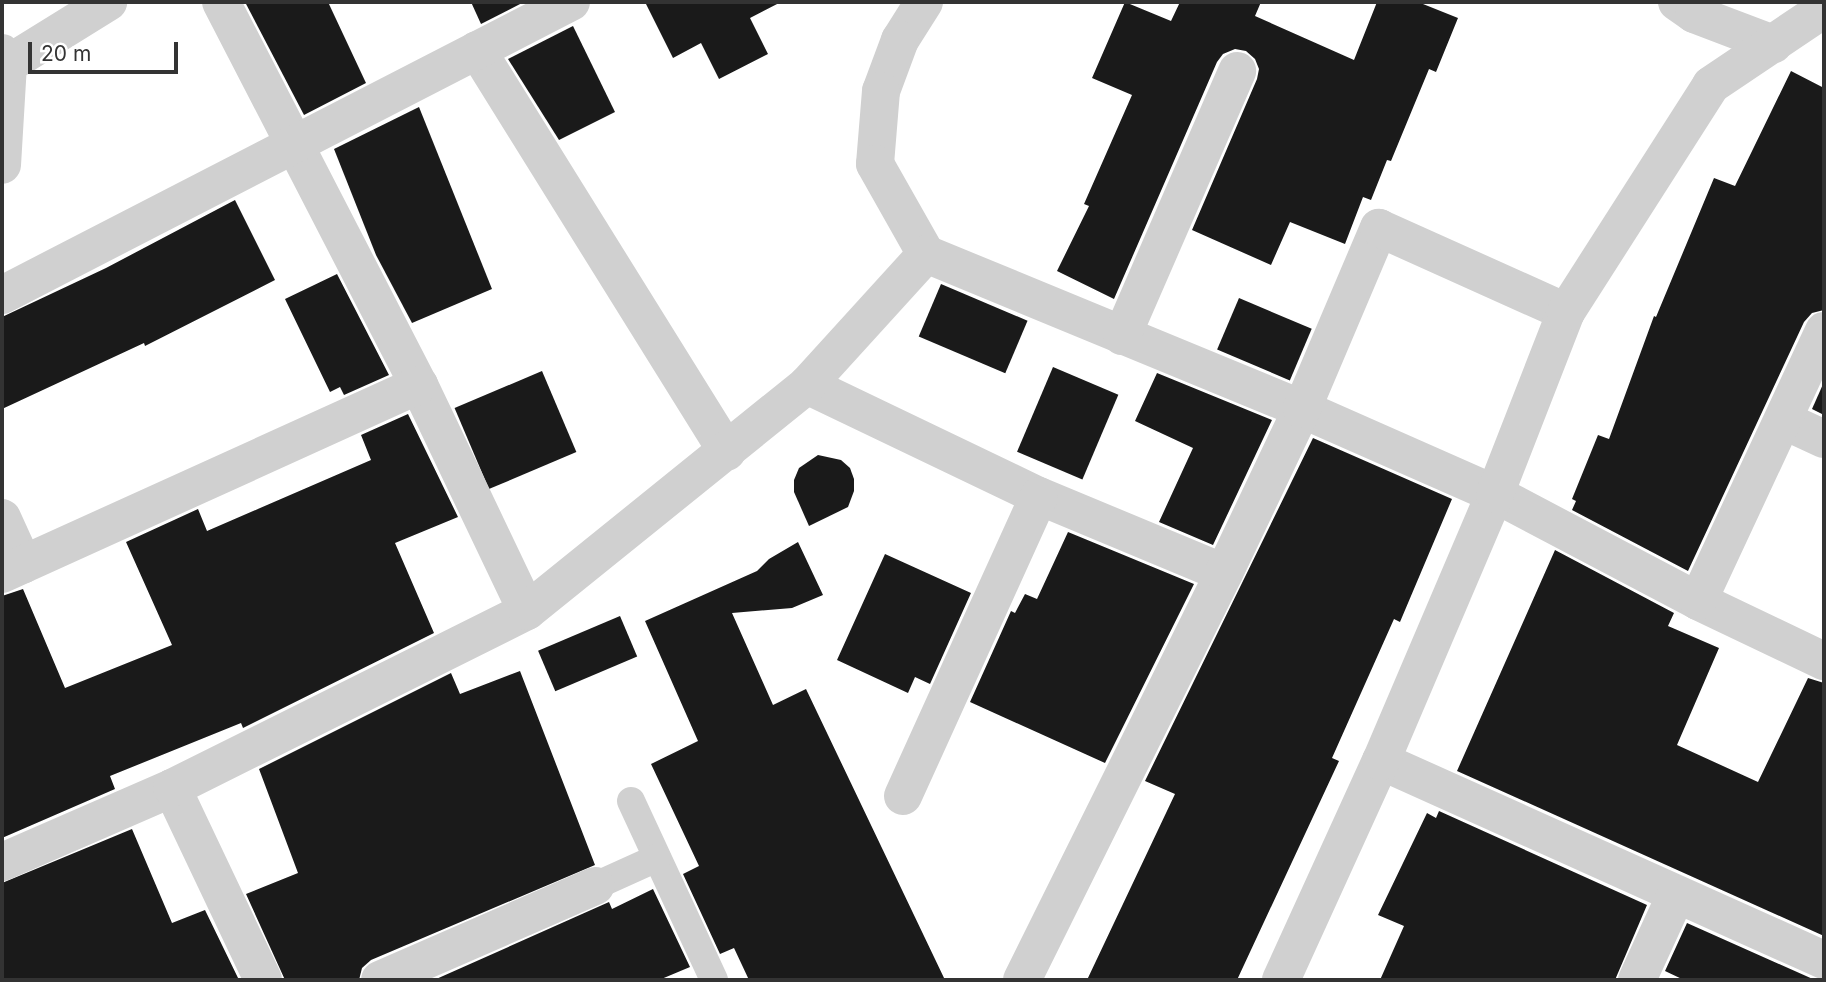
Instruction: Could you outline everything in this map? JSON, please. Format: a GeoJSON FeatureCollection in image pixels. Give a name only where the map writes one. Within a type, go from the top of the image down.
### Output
{"type":"FeatureCollection","features":[{"type":"Feature","properties":{"kind":"street"},"geometry":{"type":"LineString","coordinates":[[2,165],[5,58],[108,2]]}},
{"type":"Feature","properties":{"kind":"street"},"geometry":{"type":"LineString","coordinates":[[221,2],[419,385],[527,611]]}},
{"type":"Feature","properties":{"kind":"street"},"geometry":{"type":"LineString","coordinates":[[2,295],[570,2]]}},
{"type":"Feature","properties":{"kind":"street"},"geometry":{"type":"LineString","coordinates":[[924,2],[900,40],[881,91],[875,164],[926,254],[1302,409],[1495,494],[1698,601],[1824,661]]}},
{"type":"Feature","properties":{"kind":"street"},"geometry":{"type":"LineString","coordinates":[[1690,6],[1773,44]]}},
{"type":"Feature","properties":{"kind":"street"},"geometry":{"type":"LineString","coordinates":[[1282,980],[1381,761],[1495,494],[1566,312],[1711,85],[1824,9]]}},
{"type":"Feature","properties":{"kind":"street"},"geometry":{"type":"LineString","coordinates":[[477,50],[727,452]]}},
{"type":"Feature","properties":{"kind":"street"},"geometry":{"type":"LineString","coordinates":[[1122,336],[1237,71]]}},
{"type":"Feature","properties":{"kind":"street"},"geometry":{"type":"LineString","coordinates":[[1022,980],[1224,573],[1302,409],[1379,228],[1566,312]]}},
{"type":"Feature","properties":{"kind":"street"},"geometry":{"type":"LineString","coordinates":[[2,862],[172,788],[527,611],[807,385],[926,254]]}},
{"type":"Feature","properties":{"kind":"street"},"geometry":{"type":"LineString","coordinates":[[1698,601],[1824,331]]}},
{"type":"Feature","properties":{"kind":"street"},"geometry":{"type":"LineString","coordinates":[[2,518],[12,569],[419,385]]}},
{"type":"Feature","properties":{"kind":"street"},"geometry":{"type":"LineString","coordinates":[[807,385],[1039,496],[1224,573]]}},
{"type":"Feature","properties":{"kind":"street"},"geometry":{"type":"LineString","coordinates":[[1783,420],[1824,439]]}},
{"type":"Feature","properties":{"kind":"street"},"geometry":{"type":"LineString","coordinates":[[903,796],[1039,496]]}},
{"type":"Feature","properties":{"kind":"street"},"geometry":{"type":"LineString","coordinates":[[1381,761],[1824,960]]}},
{"type":"Feature","properties":{"kind":"street"},"geometry":{"type":"LineString","coordinates":[[172,788],[264,980]]}},
{"type":"Feature","properties":{"kind":"street"},"geometry":{"type":"LineString","coordinates":[[380,980],[595,886]]}},
{"type":"Feature","properties":{"kind":"street"},"geometry":{"type":"LineString","coordinates":[[1637,980],[1676,895]]}},
{"type":"Feature","properties":{"kind":"lane"},"geometry":{"type":"LineString","coordinates":[[631,801],[714,980]]}},
{"type":"Feature","properties":{"kind":"lane"},"geometry":{"type":"LineString","coordinates":[[595,886],[657,858]]}},
{"type":"Feature","properties":{"kind":"building"},"geometry":{"type":"Polygon","coordinates":[[[245,2],[328,2],[366,83],[304,115],[245,2]]]}},
{"type":"Feature","properties":{"kind":"building"},"geometry":{"type":"Polygon","coordinates":[[[471,2],[524,2],[481,24],[471,2]]]}},
{"type":"Feature","properties":{"kind":"building"},"geometry":{"type":"Polygon","coordinates":[[[645,2],[781,2],[750,18],[768,54],[719,79],[701,43],[673,58],[645,2]]]}},
{"type":"Feature","properties":{"kind":"building"},"geometry":{"type":"Polygon","coordinates":[[[1125,2],[1171,21],[1180,2],[1261,2],[1255,16],[1354,60],[1377,2],[1418,2],[1458,18],[1436,72],[1429,69],[1391,161],[1387,160],[1371,200],[1363,197],[1345,244],[1290,222],[1271,265],[1192,230],[1259,69],[1255,59],[1246,51],[1235,49],[1223,54],[1217,62],[1114,299],[1057,271],[1089,206],[1084,204],[1132,95],[1092,78],[1125,2]]]}},
{"type":"Feature","properties":{"kind":"building"},"geometry":{"type":"Polygon","coordinates":[[[573,26],[615,112],[559,140],[508,59],[573,26]]]}},
{"type":"Feature","properties":{"kind":"building"},"geometry":{"type":"Polygon","coordinates":[[[1791,71],[1824,88],[1824,310],[1812,313],[1804,322],[1688,571],[1572,510],[1576,501],[1572,499],[1598,435],[1609,439],[1654,316],[1656,317],[1714,178],[1735,186],[1791,71]]]}},
{"type":"Feature","properties":{"kind":"building"},"geometry":{"type":"Polygon","coordinates":[[[419,107],[492,289],[412,323],[376,255],[334,149],[419,107]]]}},
{"type":"Feature","properties":{"kind":"building"},"geometry":{"type":"Polygon","coordinates":[[[235,200],[275,280],[145,346],[144,343],[2,409],[2,317],[106,268],[235,200]]]}},
{"type":"Feature","properties":{"kind":"building"},"geometry":{"type":"Polygon","coordinates":[[[337,274],[389,375],[344,395],[340,387],[330,392],[285,299],[337,274]]]}},
{"type":"Feature","properties":{"kind":"building"},"geometry":{"type":"Polygon","coordinates":[[[941,284],[1028,321],[1005,373],[919,336],[941,284]]]}},
{"type":"Feature","properties":{"kind":"building"},"geometry":{"type":"Polygon","coordinates":[[[1239,298],[1312,329],[1290,380],[1217,350],[1239,298]]]}},
{"type":"Feature","properties":{"kind":"building"},"geometry":{"type":"Polygon","coordinates":[[[1053,367],[1118,395],[1082,479],[1017,452],[1053,367]]]}},
{"type":"Feature","properties":{"kind":"building"},"geometry":{"type":"Polygon","coordinates":[[[542,371],[576,452],[489,489],[455,408],[542,371]]]}},
{"type":"Feature","properties":{"kind":"building"},"geometry":{"type":"Polygon","coordinates":[[[1157,373],[1272,420],[1213,545],[1159,522],[1193,448],[1135,421],[1157,373]]]}},
{"type":"Feature","properties":{"kind":"building"},"geometry":{"type":"Polygon","coordinates":[[[1824,382],[1824,415],[1812,409],[1824,382]]]}},
{"type":"Feature","properties":{"kind":"building"},"geometry":{"type":"Polygon","coordinates":[[[408,414],[458,517],[395,543],[434,633],[243,728],[241,723],[110,776],[115,789],[2,838],[2,596],[23,589],[65,688],[172,645],[126,542],[198,509],[207,531],[371,460],[361,435],[408,414]]]}},
{"type":"Feature","properties":{"kind":"building"},"geometry":{"type":"Polygon","coordinates":[[[1313,438],[1452,499],[1400,622],[1394,619],[1332,758],[1339,761],[1237,980],[1087,980],[1175,794],[1145,781],[1313,438]]]}},
{"type":"Feature","properties":{"kind":"building"},"geometry":{"type":"Polygon","coordinates":[[[818,455],[841,460],[850,468],[854,491],[848,507],[809,526],[794,492],[794,480],[799,468],[818,455]]]}},
{"type":"Feature","properties":{"kind":"building"},"geometry":{"type":"Polygon","coordinates":[[[1068,532],[1194,584],[1105,763],[970,702],[1011,611],[1015,613],[1025,594],[1037,599],[1068,532]]]}},
{"type":"Feature","properties":{"kind":"building"},"geometry":{"type":"Polygon","coordinates":[[[798,542],[823,595],[792,608],[732,613],[773,705],[806,689],[945,980],[749,980],[734,948],[720,954],[683,874],[699,866],[651,764],[698,741],[645,621],[757,571],[769,559],[798,542]]]}},
{"type":"Feature","properties":{"kind":"building"},"geometry":{"type":"Polygon","coordinates":[[[1555,550],[1674,613],[1668,626],[1719,648],[1677,745],[1758,782],[1808,678],[1824,683],[1824,936],[1457,771],[1555,550]]]}},
{"type":"Feature","properties":{"kind":"building"},"geometry":{"type":"Polygon","coordinates":[[[885,554],[971,593],[930,684],[915,677],[908,693],[837,660],[885,554]]]}},
{"type":"Feature","properties":{"kind":"building"},"geometry":{"type":"Polygon","coordinates":[[[620,616],[637,657],[555,691],[538,651],[620,616]]]}},
{"type":"Feature","properties":{"kind":"building"},"geometry":{"type":"Polygon","coordinates":[[[520,671],[595,865],[371,960],[362,968],[359,980],[285,980],[246,894],[298,873],[259,769],[451,673],[460,694],[520,671]]]}},
{"type":"Feature","properties":{"kind":"building"},"geometry":{"type":"Polygon","coordinates":[[[1439,811],[1647,905],[1615,980],[1380,980],[1404,926],[1378,915],[1427,813],[1436,818],[1439,811]]]}},
{"type":"Feature","properties":{"kind":"building"},"geometry":{"type":"Polygon","coordinates":[[[132,829],[172,923],[205,910],[239,980],[2,980],[2,883],[132,829]]]}},
{"type":"Feature","properties":{"kind":"building"},"geometry":{"type":"Polygon","coordinates":[[[653,889],[690,967],[659,980],[434,980],[609,902],[612,909],[653,889]]]}},
{"type":"Feature","properties":{"kind":"building"},"geometry":{"type":"Polygon","coordinates":[[[1687,923],[1815,980],[1684,980],[1665,971],[1687,923]]]}}]}
